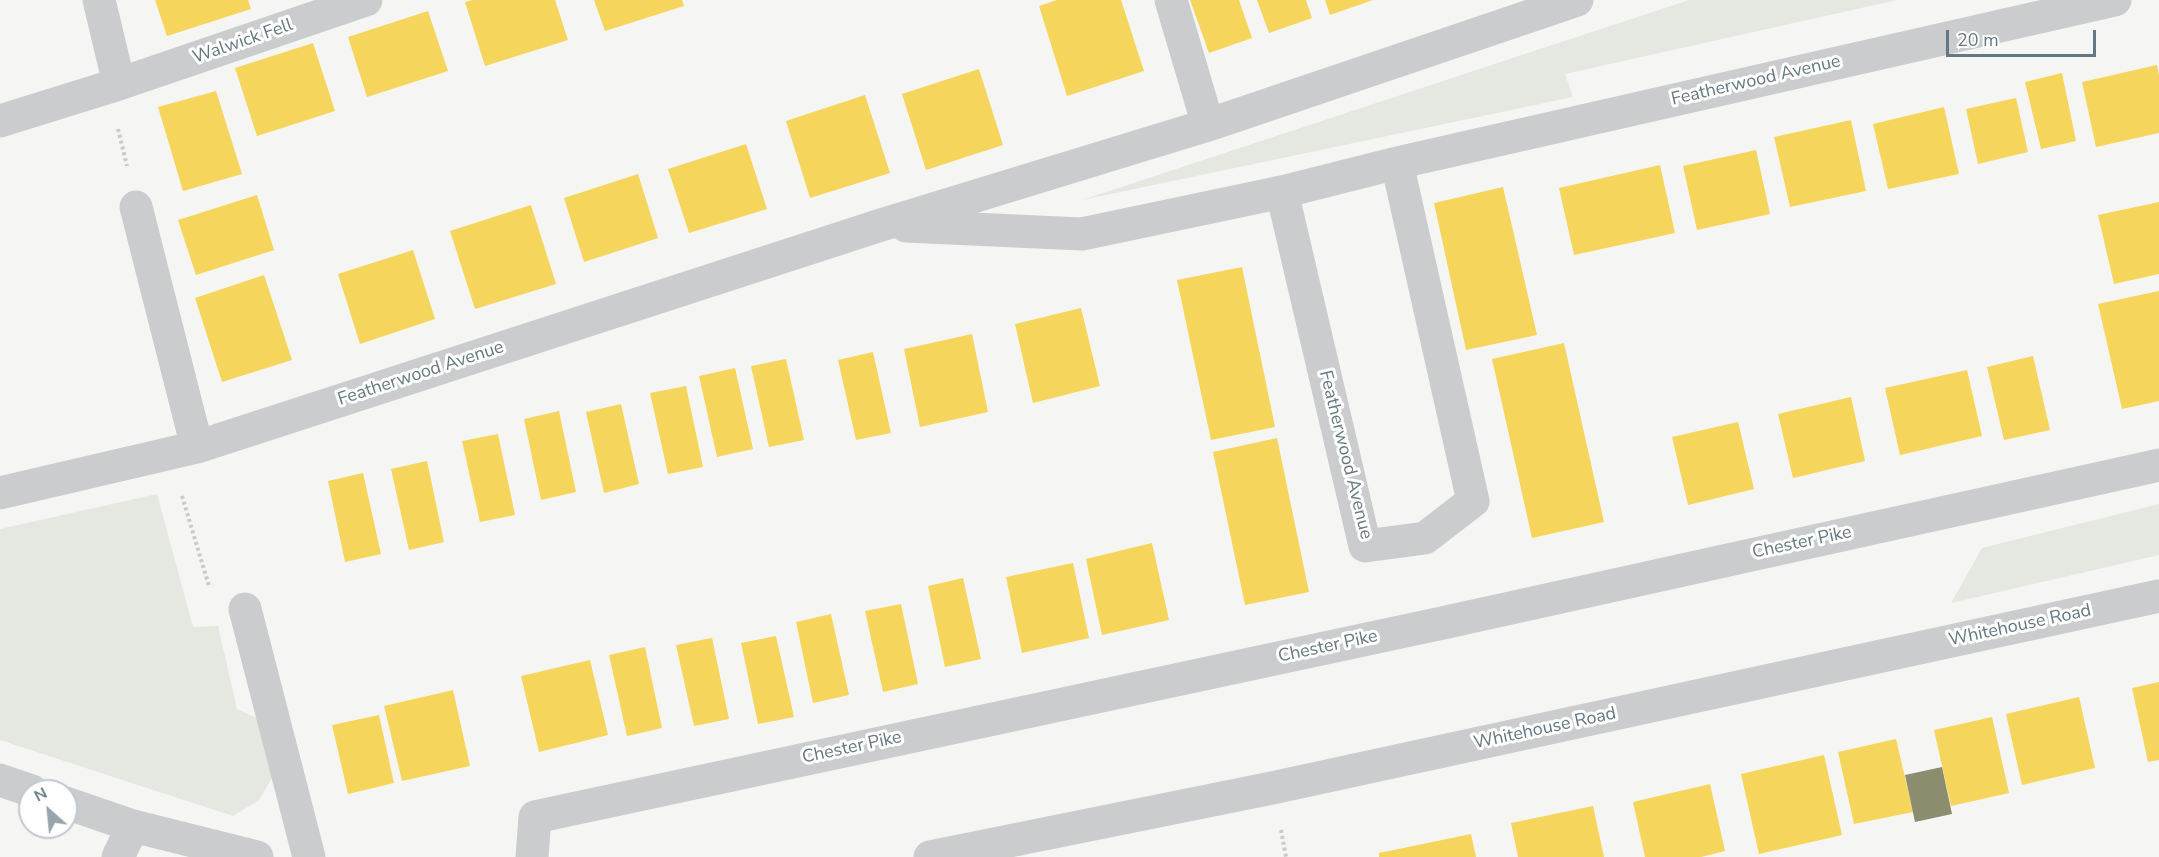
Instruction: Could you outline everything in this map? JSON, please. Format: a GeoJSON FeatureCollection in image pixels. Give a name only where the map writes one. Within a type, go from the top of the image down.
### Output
{"type":"FeatureCollection","features":[{"type":"Feature","properties":{"kind":"street"},"geometry":{"type":"LineString","coordinates":[[99,0],[108,87]]}},
{"type":"Feature","properties":{"kind":"street","name":"Walwick Fell"},"geometry":{"type":"LineString","coordinates":[[0,121],[366,0]]}},
{"type":"Feature","properties":{"kind":"street"},"geometry":{"type":"LineString","coordinates":[[1171,0],[1209,125]]}},
{"type":"Feature","properties":{"kind":"street","name":"Featherwood Avenue"},"geometry":{"type":"LineString","coordinates":[[0,493],[197,447],[881,225],[1209,125],[1577,0]]}},
{"type":"Feature","properties":{"kind":"street","name":"Featherwood Avenue"},"geometry":{"type":"LineString","coordinates":[[881,225],[1082,234],[1282,192],[1397,163],[2115,0]]}},
{"type":"Feature","properties":{"kind":"street","name":"Featherwood Avenue"},"geometry":{"type":"LineString","coordinates":[[1282,192],[1365,546],[1425,538],[1473,501],[1397,163]]}},
{"type":"Feature","properties":{"kind":"street"},"geometry":{"type":"LineString","coordinates":[[136,207],[197,447]]}},
{"type":"Feature","properties":{"kind":"street","name":"Chester Pike"},"geometry":{"type":"LineString","coordinates":[[532,857],[535,817],[1447,622],[2159,465]]}},
{"type":"Feature","properties":{"kind":"street","name":"Whitehouse Road"},"geometry":{"type":"LineString","coordinates":[[930,857],[1272,788],[2159,596]]}},
{"type":"Feature","properties":{"kind":"street"},"geometry":{"type":"LineString","coordinates":[[245,609],[309,857]]}},
{"type":"Feature","properties":{"kind":"street"},"geometry":{"type":"LineString","coordinates":[[0,780],[18,786]]}},
{"type":"Feature","properties":{"kind":"street"},"geometry":{"type":"LineString","coordinates":[[78,807],[133,826],[257,857]]}},
{"type":"Feature","properties":{"kind":"street"},"geometry":{"type":"LineString","coordinates":[[118,857],[133,826]]}},
{"type":"Feature","properties":{"kind":"path"},"geometry":{"type":"LineString","coordinates":[[180,487],[211,593]]}},
{"type":"Feature","properties":{"kind":"shaded area"},"geometry":{"type":"Polygon","coordinates":[[[1689,0],[1897,0],[1565,74],[1573,97],[1082,200],[1689,0]]]}},
{"type":"Feature","properties":{"kind":"shaded area"},"geometry":{"type":"Polygon","coordinates":[[[157,494],[193,627],[218,626],[237,709],[259,719],[273,776],[259,800],[233,816],[0,740],[0,529],[157,494]]]}},
{"type":"Feature","properties":{"kind":"shaded area"},"geometry":{"type":"Polygon","coordinates":[[[2159,504],[2159,555],[1951,603],[1982,548],[2159,504]]]}},
{"type":"Feature","properties":{"kind":"building: Homes"},"geometry":{"type":"Polygon","coordinates":[[[155,0],[248,0],[251,9],[167,36],[155,0]]]}},
{"type":"Feature","properties":{"kind":"building: Homes"},"geometry":{"type":"Polygon","coordinates":[[[473,0],[555,0],[568,40],[485,66],[465,2],[473,0]]]}},
{"type":"Feature","properties":{"kind":"building: Homes"},"geometry":{"type":"Polygon","coordinates":[[[594,0],[682,0],[684,6],[605,31],[594,0]]]}},
{"type":"Feature","properties":{"kind":"building: Homes"},"geometry":{"type":"Polygon","coordinates":[[[1057,0],[1121,0],[1144,71],[1067,96],[1039,6],[1057,0]]]}},
{"type":"Feature","properties":{"kind":"building: Homes"},"geometry":{"type":"Polygon","coordinates":[[[1190,0],[1239,0],[1252,38],[1209,53],[1190,0]]]}},
{"type":"Feature","properties":{"kind":"building: Homes"},"geometry":{"type":"Polygon","coordinates":[[[1257,0],[1306,0],[1312,18],[1269,33],[1257,0]]]}},
{"type":"Feature","properties":{"kind":"building: Homes"},"geometry":{"type":"Polygon","coordinates":[[[1325,0],[1373,0],[1330,15],[1325,0]]]}},
{"type":"Feature","properties":{"kind":"building: Homes"},"geometry":{"type":"Polygon","coordinates":[[[428,11],[448,71],[367,97],[348,37],[428,11]]]}},
{"type":"Feature","properties":{"kind":"building: Homes"},"geometry":{"type":"Polygon","coordinates":[[[313,43],[335,111],[257,136],[235,68],[313,43]]]}},
{"type":"Feature","properties":{"kind":"building: Homes"},"geometry":{"type":"Polygon","coordinates":[[[2157,65],[2159,133],[2096,147],[2082,82],[2157,65]]]}},
{"type":"Feature","properties":{"kind":"building: Homes"},"geometry":{"type":"Polygon","coordinates":[[[979,69],[1003,145],[926,170],[902,94],[979,69]]]}},
{"type":"Feature","properties":{"kind":"building: Homes"},"geometry":{"type":"Polygon","coordinates":[[[2062,73],[2076,141],[2041,149],[2025,82],[2062,73]]]}},
{"type":"Feature","properties":{"kind":"building: Homes"},"geometry":{"type":"Polygon","coordinates":[[[216,91],[242,174],[183,191],[158,107],[216,91]]]}},
{"type":"Feature","properties":{"kind":"building: Homes"},"geometry":{"type":"Polygon","coordinates":[[[865,95],[890,173],[810,198],[786,121],[865,95]]]}},
{"type":"Feature","properties":{"kind":"building: Homes"},"geometry":{"type":"Polygon","coordinates":[[[2016,98],[2028,152],[1978,164],[1966,109],[2016,98]]]}},
{"type":"Feature","properties":{"kind":"building: Homes"},"geometry":{"type":"Polygon","coordinates":[[[1944,107],[1959,174],[1888,189],[1873,124],[1944,107]]]}},
{"type":"Feature","properties":{"kind":"building: Homes"},"geometry":{"type":"Polygon","coordinates":[[[1851,120],[1866,191],[1790,207],[1774,137],[1851,120]]]}},
{"type":"Feature","properties":{"kind":"building: Homes"},"geometry":{"type":"Polygon","coordinates":[[[746,144],[767,209],[689,233],[668,169],[746,144]]]}},
{"type":"Feature","properties":{"kind":"building: Homes"},"geometry":{"type":"Polygon","coordinates":[[[1756,150],[1770,214],[1697,230],[1683,166],[1756,150]]]}},
{"type":"Feature","properties":{"kind":"building: Homes"},"geometry":{"type":"Polygon","coordinates":[[[1660,165],[1675,233],[1574,255],[1559,188],[1660,165]]]}},
{"type":"Feature","properties":{"kind":"building: Homes"},"geometry":{"type":"Polygon","coordinates":[[[638,174],[658,238],[584,262],[564,198],[638,174]]]}},
{"type":"Feature","properties":{"kind":"building: Homes"},"geometry":{"type":"Polygon","coordinates":[[[1503,187],[1537,335],[1466,350],[1434,203],[1503,187]]]}},
{"type":"Feature","properties":{"kind":"building: Homes"},"geometry":{"type":"Polygon","coordinates":[[[257,195],[274,250],[196,275],[178,220],[257,195]]]}},
{"type":"Feature","properties":{"kind":"building: Homes"},"geometry":{"type":"Polygon","coordinates":[[[2159,202],[2159,274],[2114,284],[2098,215],[2159,202]]]}},
{"type":"Feature","properties":{"kind":"building: Homes"},"geometry":{"type":"Polygon","coordinates":[[[531,205],[556,284],[475,309],[450,231],[531,205]]]}},
{"type":"Feature","properties":{"kind":"building: Homes"},"geometry":{"type":"Polygon","coordinates":[[[413,250],[435,319],[360,344],[338,274],[413,250]]]}},
{"type":"Feature","properties":{"kind":"building: Homes"},"geometry":{"type":"Polygon","coordinates":[[[1242,267],[1275,427],[1211,440],[1177,280],[1242,267]]]}},
{"type":"Feature","properties":{"kind":"building: Homes"},"geometry":{"type":"Polygon","coordinates":[[[264,275],[292,360],[222,382],[195,298],[264,275]]]}},
{"type":"Feature","properties":{"kind":"building: Homes"},"geometry":{"type":"Polygon","coordinates":[[[2159,291],[2159,401],[2122,409],[2098,304],[2159,291]]]}},
{"type":"Feature","properties":{"kind":"building: Homes"},"geometry":{"type":"Polygon","coordinates":[[[1081,308],[1100,386],[1033,403],[1015,324],[1081,308]]]}},
{"type":"Feature","properties":{"kind":"building: Homes"},"geometry":{"type":"Polygon","coordinates":[[[972,334],[988,412],[920,427],[904,349],[972,334]]]}},
{"type":"Feature","properties":{"kind":"building: Homes"},"geometry":{"type":"Polygon","coordinates":[[[1564,343],[1604,522],[1532,538],[1492,359],[1564,343]]]}},
{"type":"Feature","properties":{"kind":"building: Homes"},"geometry":{"type":"Polygon","coordinates":[[[873,352],[891,433],[856,440],[838,360],[873,352]]]}},
{"type":"Feature","properties":{"kind":"building: Homes"},"geometry":{"type":"Polygon","coordinates":[[[2033,356],[2050,430],[2004,440],[1987,367],[2033,356]]]}},
{"type":"Feature","properties":{"kind":"building: Homes"},"geometry":{"type":"Polygon","coordinates":[[[786,359],[804,440],[769,447],[751,366],[786,359]]]}},
{"type":"Feature","properties":{"kind":"building: Homes"},"geometry":{"type":"Polygon","coordinates":[[[735,368],[753,449],[717,457],[699,376],[735,368]]]}},
{"type":"Feature","properties":{"kind":"building: Homes"},"geometry":{"type":"Polygon","coordinates":[[[1967,370],[1982,436],[1900,455],[1885,388],[1967,370]]]}},
{"type":"Feature","properties":{"kind":"building: Homes"},"geometry":{"type":"Polygon","coordinates":[[[686,386],[703,467],[668,474],[650,393],[686,386]]]}},
{"type":"Feature","properties":{"kind":"building: Homes"},"geometry":{"type":"Polygon","coordinates":[[[1851,397],[1865,461],[1793,478],[1778,414],[1851,397]]]}},
{"type":"Feature","properties":{"kind":"building: Homes"},"geometry":{"type":"Polygon","coordinates":[[[621,404],[639,484],[604,493],[586,412],[621,404]]]}},
{"type":"Feature","properties":{"kind":"building: Homes"},"geometry":{"type":"Polygon","coordinates":[[[559,411],[576,492],[541,500],[524,419],[559,411]]]}},
{"type":"Feature","properties":{"kind":"building: Homes"},"geometry":{"type":"Polygon","coordinates":[[[1738,422],[1754,489],[1688,505],[1672,437],[1738,422]]]}},
{"type":"Feature","properties":{"kind":"building: Homes"},"geometry":{"type":"Polygon","coordinates":[[[498,434],[515,515],[480,522],[462,441],[498,434]]]}},
{"type":"Feature","properties":{"kind":"building: Homes"},"geometry":{"type":"Polygon","coordinates":[[[1277,438],[1309,592],[1245,605],[1213,452],[1277,438]]]}},
{"type":"Feature","properties":{"kind":"building: Homes"},"geometry":{"type":"Polygon","coordinates":[[[427,461],[444,542],[409,550],[391,469],[427,461]]]}},
{"type":"Feature","properties":{"kind":"building: Homes"},"geometry":{"type":"Polygon","coordinates":[[[363,473],[381,554],[345,562],[328,481],[363,473]]]}},
{"type":"Feature","properties":{"kind":"building: Homes"},"geometry":{"type":"Polygon","coordinates":[[[1152,543],[1169,620],[1102,635],[1086,559],[1152,543]]]}},
{"type":"Feature","properties":{"kind":"building: Homes"},"geometry":{"type":"Polygon","coordinates":[[[1073,563],[1089,638],[1022,653],[1006,577],[1073,563]]]}},
{"type":"Feature","properties":{"kind":"building: Homes"},"geometry":{"type":"Polygon","coordinates":[[[963,578],[981,659],[945,667],[928,586],[963,578]]]}},
{"type":"Feature","properties":{"kind":"building: Homes"},"geometry":{"type":"Polygon","coordinates":[[[901,604],[918,684],[883,692],[865,611],[901,604]]]}},
{"type":"Feature","properties":{"kind":"building: Homes"},"geometry":{"type":"Polygon","coordinates":[[[831,614],[849,695],[813,703],[796,622],[831,614]]]}},
{"type":"Feature","properties":{"kind":"building: Homes"},"geometry":{"type":"Polygon","coordinates":[[[776,636],[794,717],[758,724],[741,643],[776,636]]]}},
{"type":"Feature","properties":{"kind":"building: Homes"},"geometry":{"type":"Polygon","coordinates":[[[712,638],[729,719],[694,726],[676,645],[712,638]]]}},
{"type":"Feature","properties":{"kind":"building: Homes"},"geometry":{"type":"Polygon","coordinates":[[[645,647],[662,728],[627,736],[609,655],[645,647]]]}},
{"type":"Feature","properties":{"kind":"building: Homes"},"geometry":{"type":"Polygon","coordinates":[[[590,660],[608,735],[539,752],[521,676],[590,660]]]}},
{"type":"Feature","properties":{"kind":"building: Homes"},"geometry":{"type":"Polygon","coordinates":[[[2159,682],[2159,760],[2148,762],[2132,688],[2159,682]]]}},
{"type":"Feature","properties":{"kind":"building: Homes"},"geometry":{"type":"Polygon","coordinates":[[[453,690],[470,766],[402,781],[384,706],[453,690]]]}},
{"type":"Feature","properties":{"kind":"building: Homes"},"geometry":{"type":"Polygon","coordinates":[[[2079,697],[2095,768],[2022,785],[2006,714],[2079,697]]]}},
{"type":"Feature","properties":{"kind":"building: Homes"},"geometry":{"type":"Polygon","coordinates":[[[379,715],[394,783],[348,794],[332,725],[379,715]]]}},
{"type":"Feature","properties":{"kind":"building: Homes"},"geometry":{"type":"Polygon","coordinates":[[[1992,717],[2009,793],[1951,806],[1934,730],[1992,717]]]}},
{"type":"Feature","properties":{"kind":"building: Homes"},"geometry":{"type":"Polygon","coordinates":[[[1896,739],[1913,812],[1854,824],[1838,752],[1896,739]]]}},
{"type":"Feature","properties":{"kind":"building: Homes"},"geometry":{"type":"Polygon","coordinates":[[[1824,755],[1842,835],[1759,854],[1741,774],[1824,755]]]}},
{"type":"Feature","properties":{"kind":"building: Homes"},"geometry":{"type":"Polygon","coordinates":[[[1710,784],[1725,851],[1701,857],[1645,857],[1633,802],[1710,784]]]}},
{"type":"Feature","properties":{"kind":"building: Homes"},"geometry":{"type":"Polygon","coordinates":[[[1593,806],[1604,857],[1518,857],[1511,823],[1593,806]]]}},
{"type":"Feature","properties":{"kind":"building: Homes"},"geometry":{"type":"Polygon","coordinates":[[[1471,834],[1476,857],[1379,857],[1379,853],[1471,834]]]}},
{"type":"Feature","properties":{"kind":"building: Industry"},"geometry":{"type":"Polygon","coordinates":[[[1942,767],[1952,814],[1915,822],[1905,775],[1942,767]]]}}]}
